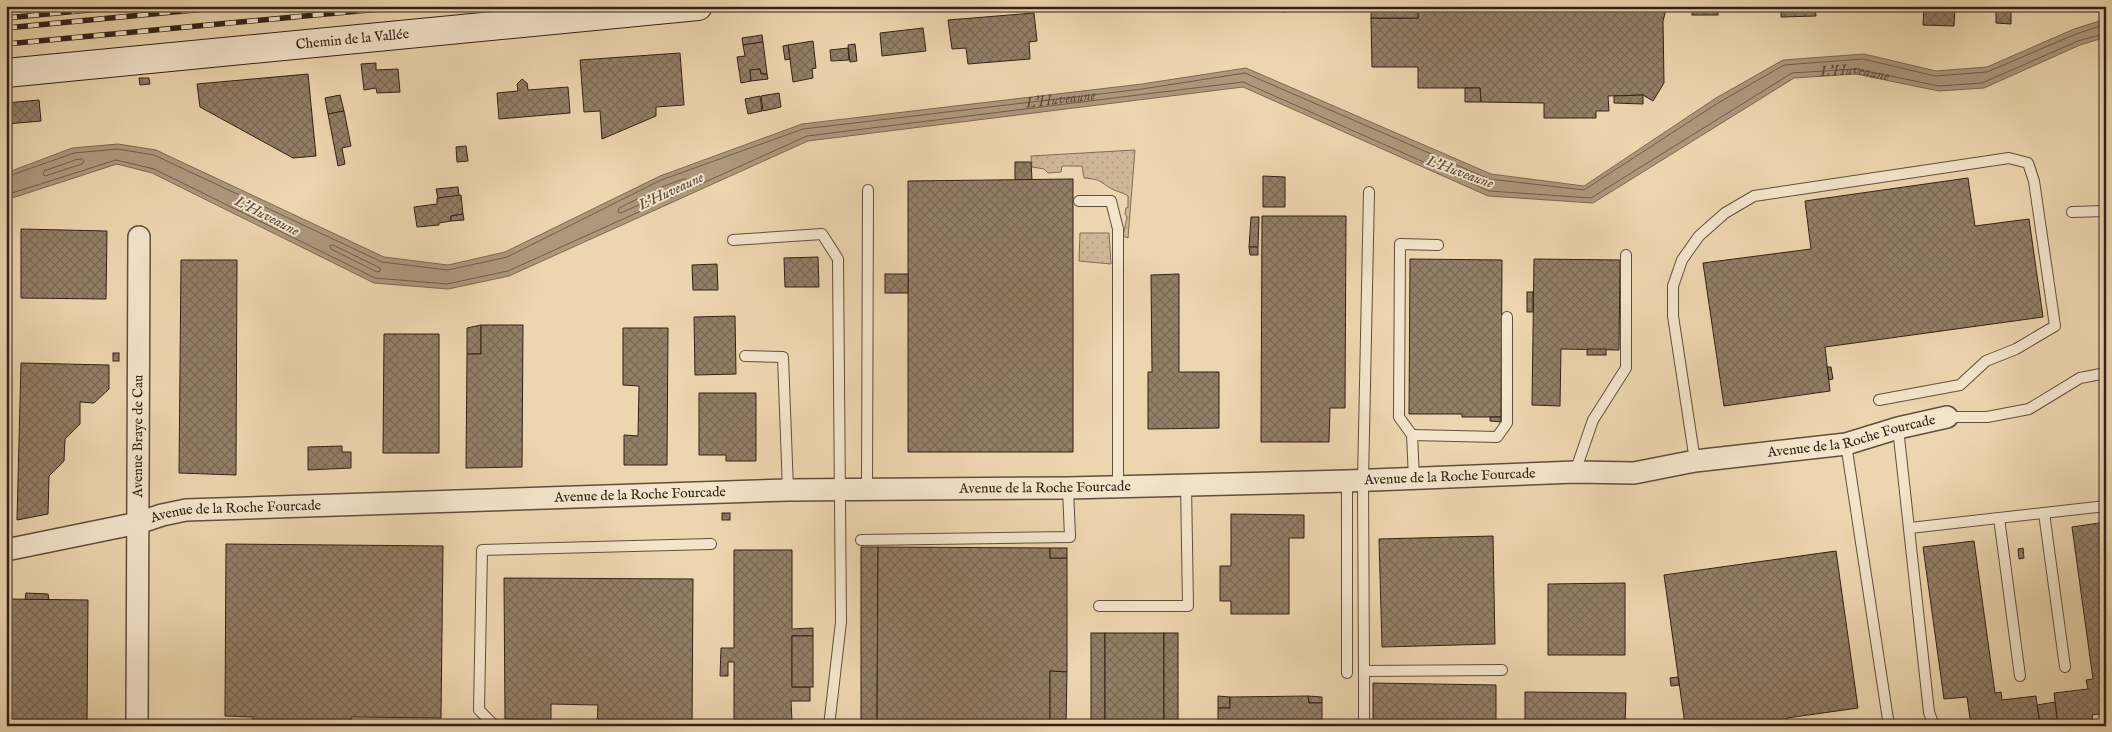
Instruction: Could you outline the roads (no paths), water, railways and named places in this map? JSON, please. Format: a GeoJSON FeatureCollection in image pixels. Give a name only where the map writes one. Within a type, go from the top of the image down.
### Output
{"type":"FeatureCollection","features":[{"type":"Feature","properties":{"kind":"street","name":"Chemin de la Vallée"},"geometry":{"type":"LineString","coordinates":[[6,73],[698,6]]}},
{"type":"Feature","properties":{"kind":"street","name":"Avenue Braye de Cau"},"geometry":{"type":"LineString","coordinates":[[137,726],[139,238]]}},
{"type":"Feature","properties":{"kind":"street","name":"Avenue de la Roche Fourcade"},"geometry":{"type":"LineString","coordinates":[[6,550],[138,523],[186,510],[788,490],[1068,488],[1576,472],[1634,473],[1695,460],[1846,444],[1898,428],[1947,417]]}},
{"type":"Feature","properties":{"kind":"lane"},"geometry":{"type":"LineString","coordinates":[[1695,460],[1690,440],[1673,316],[1673,286],[1682,260],[1699,236],[1725,213],[1754,196],[2008,158],[2028,163],[2034,181],[2055,326],[2016,350],[1986,361],[1960,385],[1879,400]]}},
{"type":"Feature","properties":{"kind":"lane"},"geometry":{"type":"LineString","coordinates":[[867,489],[868,190]]}},
{"type":"Feature","properties":{"kind":"lane"},"geometry":{"type":"LineString","coordinates":[[1347,673],[1369,192]]}},
{"type":"Feature","properties":{"kind":"lane"},"geometry":{"type":"LineString","coordinates":[[1079,201],[1111,201],[1118,229],[1118,486]]}},
{"type":"Feature","properties":{"kind":"lane"},"geometry":{"type":"LineString","coordinates":[[2072,212],[2106,211]]}},
{"type":"Feature","properties":{"kind":"lane"},"geometry":{"type":"LineString","coordinates":[[733,240],[822,234],[838,259],[841,622],[829,726]]}},
{"type":"Feature","properties":{"kind":"lane"},"geometry":{"type":"LineString","coordinates":[[1414,478],[1412,435],[1399,417],[1400,244],[1438,245]]}},
{"type":"Feature","properties":{"kind":"lane"},"geometry":{"type":"LineString","coordinates":[[1576,472],[1593,420],[1626,368],[1626,255]]}},
{"type":"Feature","properties":{"kind":"lane"},"geometry":{"type":"LineString","coordinates":[[1412,435],[1496,436],[1507,423],[1507,317]]}},
{"type":"Feature","properties":{"kind":"lane"},"geometry":{"type":"LineString","coordinates":[[745,356],[784,357],[788,490]]}},
{"type":"Feature","properties":{"kind":"lane"},"geometry":{"type":"LineString","coordinates":[[1947,417],[1987,417],[2029,409],[2080,378],[2106,373]]}},
{"type":"Feature","properties":{"kind":"lane"},"geometry":{"type":"LineString","coordinates":[[1898,428],[1929,712],[1934,726]]}},
{"type":"Feature","properties":{"kind":"lane"},"geometry":{"type":"LineString","coordinates":[[1846,444],[1889,726]]}},
{"type":"Feature","properties":{"kind":"lane"},"geometry":{"type":"LineString","coordinates":[[1355,480],[1364,671],[1364,726]]}},
{"type":"Feature","properties":{"kind":"lane"},"geometry":{"type":"LineString","coordinates":[[1099,606],[1188,606],[1186,484]]}},
{"type":"Feature","properties":{"kind":"lane"},"geometry":{"type":"LineString","coordinates":[[861,540],[1070,537],[1068,488]]}},
{"type":"Feature","properties":{"kind":"lane"},"geometry":{"type":"LineString","coordinates":[[1910,528],[2106,506]]}},
{"type":"Feature","properties":{"kind":"lane"},"geometry":{"type":"LineString","coordinates":[[2044,513],[2065,666]]}},
{"type":"Feature","properties":{"kind":"lane"},"geometry":{"type":"LineString","coordinates":[[1999,518],[2020,676]]}},
{"type":"Feature","properties":{"kind":"lane"},"geometry":{"type":"LineString","coordinates":[[495,726],[480,710],[482,550],[711,544]]}},
{"type":"Feature","properties":{"kind":"lane"},"geometry":{"type":"LineString","coordinates":[[1364,671],[1502,670]]}},
{"type":"Feature","properties":{"kind":"water","name":"L'Huveaune"},"geometry":{"type":"Polygon","coordinates":[[[2106,19],[2106,37],[2080,45],[1984,88],[1939,91],[1856,74],[1794,78],[1593,203],[1488,196],[1243,87],[808,141],[509,276],[448,289],[374,283],[152,173],[117,164],[6,200],[6,173],[72,148],[118,144],[156,150],[384,257],[448,265],[505,252],[660,176],[802,124],[1142,84],[1246,68],[1491,174],[1584,186],[1716,98],[1783,60],[1864,54],[1936,71],[1987,67],[2074,29],[2106,19]]]}},
{"type":"Feature","properties":{"kind":"railway"},"geometry":{"type":"LineString","coordinates":[[6,18],[130,6]]}},
{"type":"Feature","properties":{"kind":"railway"},"geometry":{"type":"LineString","coordinates":[[6,28],[236,6]]}},
{"type":"Feature","properties":{"kind":"railway"},"geometry":{"type":"LineString","coordinates":[[6,44],[412,6]]}}]}
